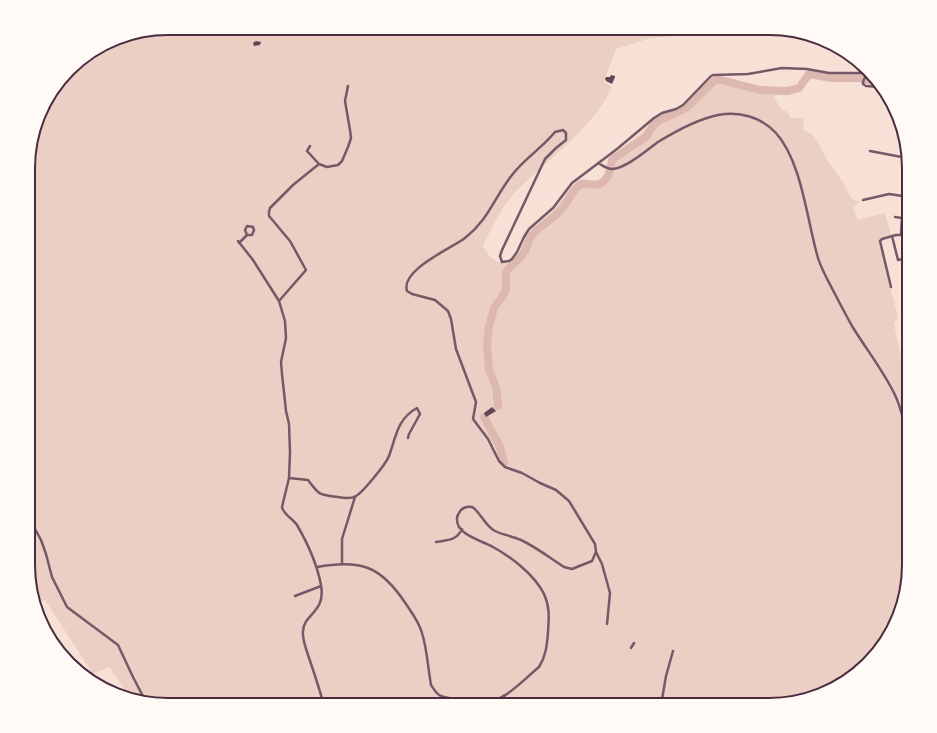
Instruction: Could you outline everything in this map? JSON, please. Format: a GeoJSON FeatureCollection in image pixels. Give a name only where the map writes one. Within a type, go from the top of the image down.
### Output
{"type":"FeatureCollection","features":[{"type":"Feature","properties":{"kind":"street"},"geometry":{"type":"LineString","coordinates":[[607,624],[610,593],[602,564],[596,552],[595,544],[569,500],[563,495],[522,473],[504,467],[499,461],[488,439],[473,419],[476,402],[456,349],[452,319],[448,310],[435,300],[412,294],[407,291],[406,284],[424,263],[463,240],[480,224],[511,176],[555,132],[563,130],[566,133],[566,140],[545,160],[502,250],[500,256],[502,262],[512,259],[529,230],[553,208],[572,183],[654,118],[662,113],[676,109],[683,105],[702,84],[713,75],[748,74],[782,68],[807,69],[829,73],[862,73]]}},
{"type":"Feature","properties":{"kind":"street"},"geometry":{"type":"LineString","coordinates":[[866,77],[863,84],[866,86],[874,86]]}},
{"type":"Feature","properties":{"kind":"street"},"geometry":{"type":"LineString","coordinates":[[310,146],[306,151],[319,164],[327,167],[338,165],[342,161],[351,138],[345,101],[348,86]]}},
{"type":"Feature","properties":{"kind":"street"},"geometry":{"type":"LineString","coordinates":[[598,163],[610,169],[617,168],[638,157],[670,135],[709,117],[740,114],[754,118],[768,126],[782,142],[790,158],[801,190],[819,260],[826,278],[851,324],[882,371],[899,403],[902,414]]}},
{"type":"Feature","properties":{"kind":"street"},"geometry":{"type":"LineString","coordinates":[[870,151],[901,157]]}},
{"type":"Feature","properties":{"kind":"street"},"geometry":{"type":"LineString","coordinates":[[279,300],[306,270],[290,241],[269,216],[270,208],[293,185],[319,164]]}},
{"type":"Feature","properties":{"kind":"street"},"geometry":{"type":"LineString","coordinates":[[864,200],[889,194],[902,196]]}},
{"type":"Feature","properties":{"kind":"street"},"geometry":{"type":"LineString","coordinates":[[891,286],[880,241],[882,239],[901,234],[902,218],[895,217]]}},
{"type":"Feature","properties":{"kind":"street"},"geometry":{"type":"LineString","coordinates":[[247,235],[238,242],[253,260],[279,300],[285,321],[286,338],[281,362],[286,411],[289,424],[290,454],[289,478],[282,511],[296,524],[317,567],[322,593],[321,602],[306,622],[303,631],[322,698]]}},
{"type":"Feature","properties":{"kind":"street"},"geometry":{"type":"LineString","coordinates":[[892,236],[898,260],[902,259]]}},
{"type":"Feature","properties":{"kind":"street"},"geometry":{"type":"LineString","coordinates":[[342,564],[342,539],[355,497],[367,487],[384,464],[388,457],[396,431],[408,413],[417,408],[420,414],[408,438]]}},
{"type":"Feature","properties":{"kind":"street"},"geometry":{"type":"LineString","coordinates":[[289,478],[308,480],[316,491],[322,496],[344,498],[355,497]]}},
{"type":"Feature","properties":{"kind":"street"},"geometry":{"type":"LineString","coordinates":[[499,698],[539,667],[542,662],[546,646],[549,610],[543,592],[535,580],[526,571],[494,548],[466,534],[457,522],[458,513],[466,507],[472,507],[494,531],[522,540],[564,567],[572,569],[585,565],[592,561],[596,552]]}},
{"type":"Feature","properties":{"kind":"street"},"geometry":{"type":"LineString","coordinates":[[35,529],[46,554],[52,577],[67,607],[118,646],[142,695]]}},
{"type":"Feature","properties":{"kind":"street"},"geometry":{"type":"LineString","coordinates":[[436,542],[459,536],[462,529]]}},
{"type":"Feature","properties":{"kind":"street"},"geometry":{"type":"LineString","coordinates":[[317,567],[342,564],[359,564],[386,578],[396,589],[420,625],[431,685],[435,692],[441,696],[450,698]]}},
{"type":"Feature","properties":{"kind":"street"},"geometry":{"type":"LineString","coordinates":[[295,596],[321,586]]}},
{"type":"Feature","properties":{"kind":"street"},"geometry":{"type":"LineString","coordinates":[[632,648],[634,644]]}},
{"type":"Feature","properties":{"kind":"street"},"geometry":{"type":"LineString","coordinates":[[662,698],[666,676],[673,651]]}},
{"type":"Feature","properties":{"kind":"shaded area"},"geometry":{"type":"Polygon","coordinates":[[[168,35],[676,35],[651,38],[616,49],[604,81],[612,87],[604,102],[580,131],[511,197],[496,220],[483,245],[490,257],[505,263],[511,263],[529,233],[553,211],[567,192],[579,180],[588,183],[602,184],[615,170],[608,161],[659,117],[686,108],[705,85],[714,79],[719,78],[764,89],[774,94],[776,101],[782,110],[786,111],[791,118],[804,118],[803,129],[814,136],[828,161],[843,182],[851,198],[859,202],[853,208],[858,220],[885,213],[891,235],[879,240],[898,318],[894,323],[902,363],[901,583],[892,616],[875,646],[850,671],[820,688],[787,697],[769,698],[150,697],[126,691],[109,667],[93,674],[45,600],[41,602],[35,574],[36,150],[45,117],[62,87],[87,62],[117,45],[150,36],[168,35]]]}},
{"type":"Feature","properties":{"kind":"building"},"geometry":{"type":"Polygon","coordinates":[[[256,41],[261,42],[260,45],[254,46],[253,43],[256,41]]]}},
{"type":"Feature","properties":{"kind":"building"},"geometry":{"type":"Polygon","coordinates":[[[611,75],[615,76],[612,84],[605,79],[611,75]]]}},
{"type":"Feature","properties":{"kind":"building"},"geometry":{"type":"Polygon","coordinates":[[[492,407],[496,411],[486,417],[484,413],[492,407]]]}},
{"type":"Feature","properties":{"kind":"waterway"},"geometry":{"type":"LineString","coordinates":[[498,406],[496,387],[489,370],[487,344],[489,326],[494,308],[506,291],[506,272],[523,254],[532,235],[562,209],[578,186],[581,184],[600,184],[608,175],[612,160],[614,158],[646,137],[658,121],[686,108],[715,80],[721,80],[760,90],[787,91],[799,88],[809,74],[831,78],[860,78],[869,80]]}},
{"type":"Feature","properties":{"kind":"waterway"},"geometry":{"type":"LineString","coordinates":[[484,417],[500,447],[504,462]]}}]}
